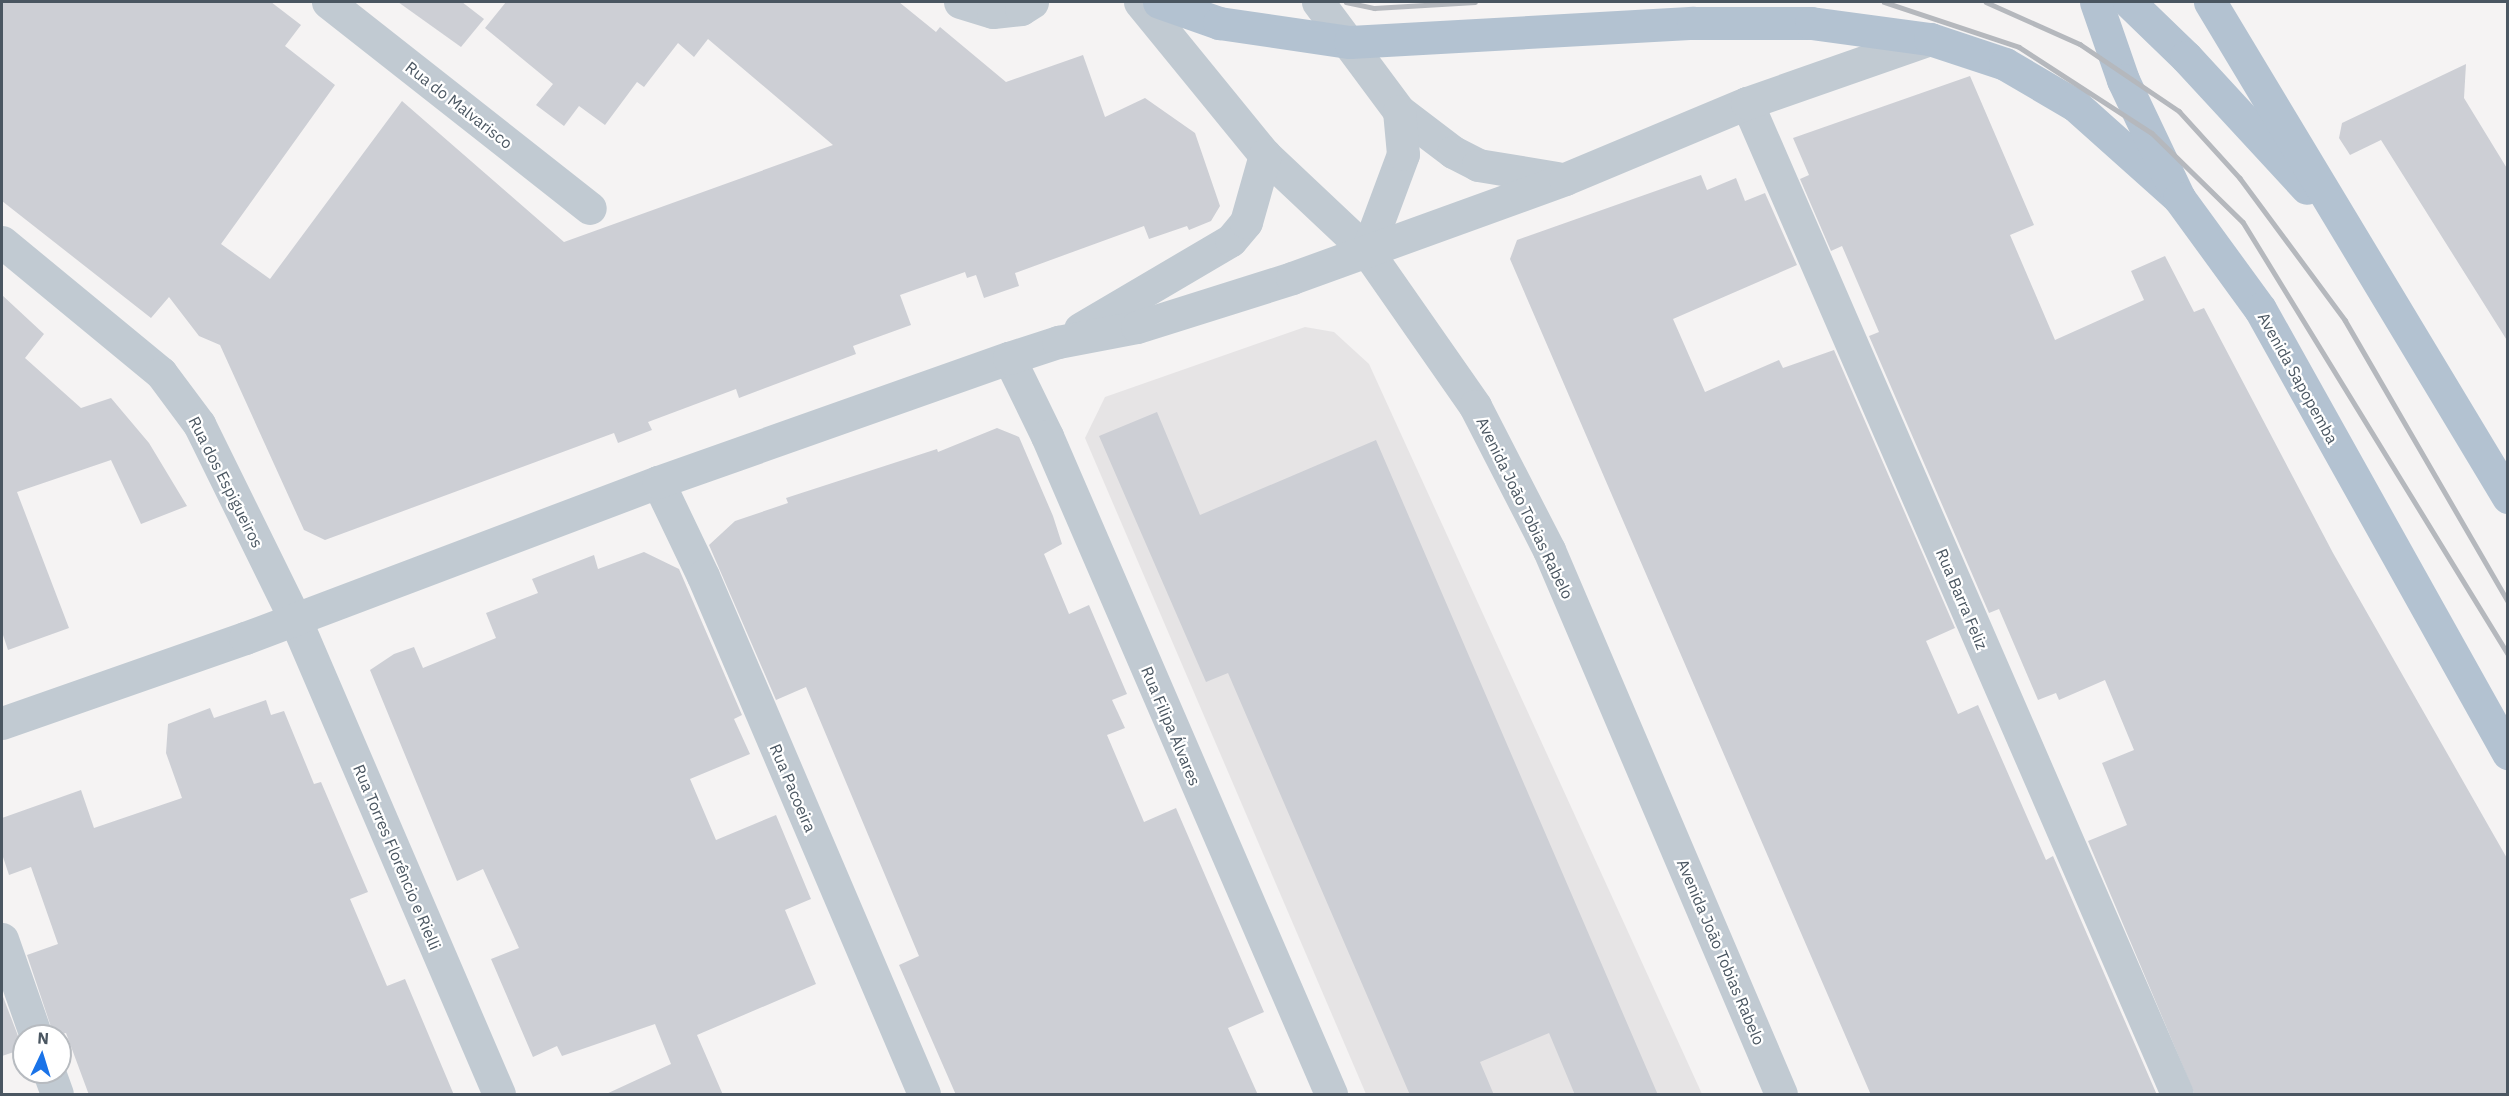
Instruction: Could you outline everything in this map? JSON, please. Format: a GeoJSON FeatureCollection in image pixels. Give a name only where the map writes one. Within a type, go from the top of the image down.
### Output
{"type":"FeatureCollection","features":[{"type":"Feature","properties":{"kind":"main road"},"geometry":{"type":"LineString","coordinates":[[1159,2],[1219,23],[1350,42],[1692,23],[1811,23],[1930,39],[2005,64],[2075,105],[2179,198]]}},
{"type":"Feature","properties":{"kind":"main road","name":"Avenida Sapopemba"},"geometry":{"type":"LineString","coordinates":[[2096,2],[2123,80],[2179,198],[2260,309],[2508,753]]}},
{"type":"Feature","properties":{"kind":"main road"},"geometry":{"type":"LineString","coordinates":[[2129,2],[2186,57],[2348,231]]}},
{"type":"Feature","properties":{"kind":"main road"},"geometry":{"type":"LineString","coordinates":[[2210,2],[2508,497]]}},
{"type":"Feature","properties":{"kind":"street","name":"Rua do Malvarisco"},"geometry":{"type":"LineString","coordinates":[[328,2],[590,208]]}},
{"type":"Feature","properties":{"kind":"street"},"geometry":{"type":"LineString","coordinates":[[960,2],[993,12],[1021,9],[1032,2]]}},
{"type":"Feature","properties":{"kind":"street","name":"Avenida João Tobias Rabelo"},"geometry":{"type":"LineString","coordinates":[[1140,2],[1265,155],[1367,251],[1475,406],[1549,550],[1781,1095]]}},
{"type":"Feature","properties":{"kind":"street"},"geometry":{"type":"LineString","coordinates":[[1318,2],[1350,42],[1399,111],[1453,152],[1478,165],[1565,179]]}},
{"type":"Feature","properties":{"kind":"street"},"geometry":{"type":"LineString","coordinates":[[2,723],[295,619],[658,482],[1009,358],[1058,342],[1137,327],[1367,251],[1565,179],[1747,103],[1930,39]]}},
{"type":"Feature","properties":{"kind":"street","name":"Rua Barra Feliz"},"geometry":{"type":"LineString","coordinates":[[1747,103],[2177,1095]]}},
{"type":"Feature","properties":{"kind":"street"},"geometry":{"type":"LineString","coordinates":[[1367,251],[1402,162],[1404,138],[1399,111]]}},
{"type":"Feature","properties":{"kind":"street"},"geometry":{"type":"LineString","coordinates":[[1058,342],[1231,240],[1246,222],[1265,155]]}},
{"type":"Feature","properties":{"kind":"street","name":"Rua dos Espigueiros"},"geometry":{"type":"LineString","coordinates":[[2,242],[161,373],[199,424],[295,619]]}},
{"type":"Feature","properties":{"kind":"street","name":"Rua Filipa Álvares"},"geometry":{"type":"LineString","coordinates":[[1009,358],[1047,436],[1331,1095]]}},
{"type":"Feature","properties":{"kind":"street","name":"Rua Pacoeira"},"geometry":{"type":"LineString","coordinates":[[658,482],[703,576],[924,1095]]}},
{"type":"Feature","properties":{"kind":"street","name":"Rua Torres Florêncio e Rielli"},"geometry":{"type":"LineString","coordinates":[[295,619],[500,1095]]}},
{"type":"Feature","properties":{"kind":"street"},"geometry":{"type":"LineString","coordinates":[[2,939],[32,1024]]}},
{"type":"Feature","properties":{"kind":"shaded area"},"geometry":{"type":"Polygon","coordinates":[[[1305,327],[1334,332],[1369,364],[1702,1094],[1366,1094],[1085,438],[1105,397],[1305,327]]]}},
{"type":"Feature","properties":{"kind":"building"},"geometry":{"type":"Polygon","coordinates":[[[2,2],[271,2],[301,25],[285,46],[335,85],[221,244],[270,279],[402,101],[564,242],[833,145],[708,39],[694,57],[678,43],[644,87],[637,82],[605,125],[579,106],[564,126],[536,105],[553,84],[485,28],[506,2],[899,2],[936,32],[940,27],[1006,82],[1083,55],[1105,117],[1145,98],[1195,133],[1220,206],[1211,221],[1189,230],[1187,226],[1149,239],[1144,226],[1015,273],[1019,286],[984,298],[976,275],[967,278],[965,272],[900,295],[911,325],[853,346],[856,354],[739,398],[736,389],[648,422],[652,430],[618,443],[614,433],[325,540],[304,530],[220,345],[199,336],[169,297],[151,318],[2,201],[2,2]]]}},
{"type":"Feature","properties":{"kind":"building"},"geometry":{"type":"Polygon","coordinates":[[[398,2],[462,2],[484,19],[461,47],[398,2]]]}},
{"type":"Feature","properties":{"kind":"building"},"geometry":{"type":"Polygon","coordinates":[[[2466,64],[2464,98],[2508,170],[2508,342],[2381,140],[2350,155],[2339,138],[2342,123],[2466,64]]]}},
{"type":"Feature","properties":{"kind":"building"},"geometry":{"type":"Polygon","coordinates":[[[1970,76],[2034,225],[2010,235],[2055,340],[2144,300],[2131,271],[2165,256],[2194,312],[2204,308],[2333,553],[2508,860],[2508,1095],[2195,1095],[2088,841],[2127,825],[2102,763],[2134,750],[2105,680],[2059,700],[2056,693],[2038,700],[1999,609],[1989,613],[1869,336],[1879,332],[1842,246],[1831,251],[1800,179],[1809,175],[1793,138],[1970,76]]]}},
{"type":"Feature","properties":{"kind":"building"},"geometry":{"type":"Polygon","coordinates":[[[1701,175],[1707,190],[1736,178],[1745,201],[1765,193],[1797,265],[1673,319],[1705,392],[1779,360],[1783,368],[1834,350],[1955,628],[1926,641],[1958,714],[1978,705],[2046,860],[2053,856],[2157,1095],[1871,1095],[1510,259],[1517,240],[1701,175]]]}},
{"type":"Feature","properties":{"kind":"building"},"geometry":{"type":"Polygon","coordinates":[[[2,295],[44,334],[25,358],[81,408],[111,398],[149,443],[187,506],[141,524],[111,460],[17,492],[69,628],[8,650],[2,632],[2,295]]]}},
{"type":"Feature","properties":{"kind":"building"},"geometry":{"type":"Polygon","coordinates":[[[1157,412],[1200,515],[1376,440],[1658,1095],[1575,1095],[1549,1033],[1480,1062],[1494,1095],[1410,1095],[1228,673],[1206,682],[1099,436],[1157,412]]]}},
{"type":"Feature","properties":{"kind":"building"},"geometry":{"type":"Polygon","coordinates":[[[997,428],[1019,437],[1053,516],[1062,544],[1044,554],[1069,614],[1089,605],[1127,694],[1112,700],[1125,728],[1107,735],[1144,822],[1176,808],[1264,1012],[1228,1028],[1258,1095],[956,1095],[899,965],[919,956],[806,687],[776,700],[709,545],[735,521],[788,503],[786,498],[937,449],[938,452],[997,428]]]}},
{"type":"Feature","properties":{"kind":"building"},"geometry":{"type":"Polygon","coordinates":[[[644,552],[679,569],[742,715],[734,719],[750,754],[690,779],[716,840],[776,815],[811,899],[785,910],[816,984],[697,1035],[723,1095],[604,1095],[671,1064],[655,1024],[562,1056],[557,1046],[533,1057],[491,959],[519,948],[483,869],[457,881],[370,670],[394,654],[414,647],[423,668],[496,638],[486,613],[538,593],[532,579],[594,555],[598,569],[644,552]]]}},
{"type":"Feature","properties":{"kind":"building"},"geometry":{"type":"Polygon","coordinates":[[[266,700],[271,715],[284,711],[314,784],[321,782],[368,892],[350,899],[387,986],[405,979],[454,1095],[89,1095],[72,1049],[72,1024],[50,1024],[27,955],[58,944],[31,867],[9,875],[2,854],[2,818],[81,790],[94,828],[182,798],[166,753],[168,724],[210,708],[214,718],[266,700]]]}},
{"type":"Feature","properties":{"kind":"building"},"geometry":{"type":"Polygon","coordinates":[[[2,994],[13,1024],[12,1053],[2,1056],[2,994]]]}},
{"type":"Feature","properties":{"kind":"railway"},"geometry":{"type":"LineString","coordinates":[[1346,2],[1374,8],[1475,2]]}},
{"type":"Feature","properties":{"kind":"railway"},"geometry":{"type":"LineString","coordinates":[[1884,2],[2019,47],[2152,133],[2243,222],[2508,654]]}},
{"type":"Feature","properties":{"kind":"railway"},"geometry":{"type":"LineString","coordinates":[[1986,2],[2080,44],[2179,111],[2240,178],[2345,320],[2508,601]]}}]}
